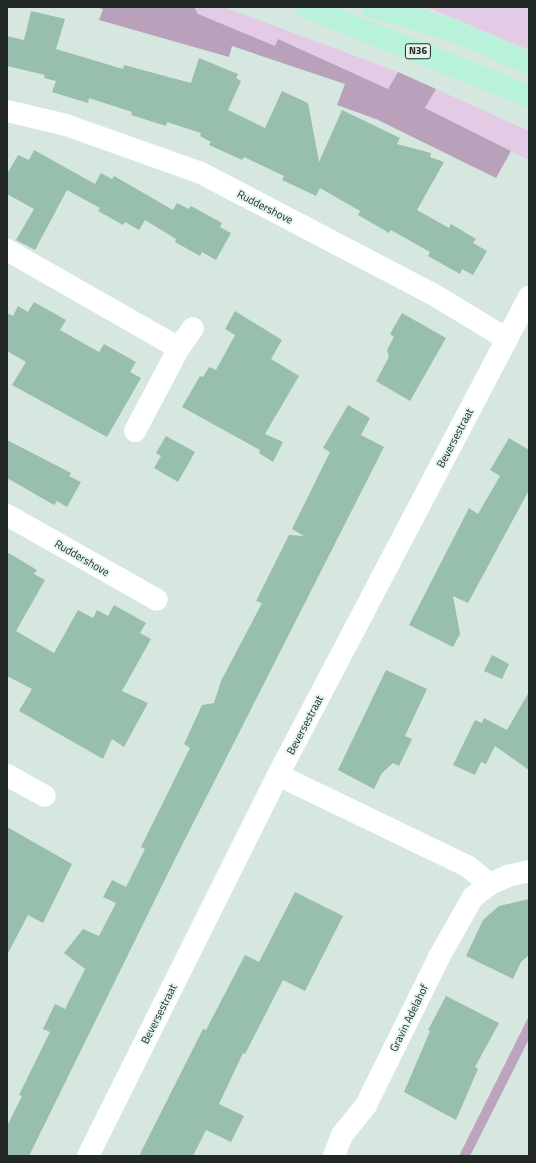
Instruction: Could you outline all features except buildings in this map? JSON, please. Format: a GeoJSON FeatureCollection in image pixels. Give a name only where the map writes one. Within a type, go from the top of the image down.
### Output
{"type":"FeatureCollection","features":[{"type":"Feature","properties":{"kind":"main road","name":"N36"},"geometry":{"type":"LineString","coordinates":[[306,7],[529,96]]}},
{"type":"Feature","properties":{"kind":"main road"},"geometry":{"type":"LineString","coordinates":[[373,7],[455,31],[529,63]]}},
{"type":"Feature","properties":{"kind":"street","name":"Ruddershove"},"geometry":{"type":"LineString","coordinates":[[7,111],[66,125],[201,173],[431,292],[507,339]]}},
{"type":"Feature","properties":{"kind":"street"},"geometry":{"type":"LineString","coordinates":[[7,250],[179,348]]}},
{"type":"Feature","properties":{"kind":"street","name":"Beversestraat"},"geometry":{"type":"LineString","coordinates":[[88,1156],[278,775],[507,339],[524,319],[529,297]]}},
{"type":"Feature","properties":{"kind":"street"},"geometry":{"type":"LineString","coordinates":[[135,431],[179,348],[193,328]]}},
{"type":"Feature","properties":{"kind":"street","name":"Ruddershove"},"geometry":{"type":"LineString","coordinates":[[7,515],[157,600]]}},
{"type":"Feature","properties":{"kind":"street"},"geometry":{"type":"LineString","coordinates":[[7,775],[45,796]]}},
{"type":"Feature","properties":{"kind":"street"},"geometry":{"type":"LineString","coordinates":[[278,775],[467,866],[490,884]]}},
{"type":"Feature","properties":{"kind":"street","name":"Gravin Adelahof"},"geometry":{"type":"LineString","coordinates":[[334,1156],[342,1135],[366,1104],[454,930],[473,897],[490,884],[508,876],[529,871]]}},
{"type":"Feature","properties":{"kind":"shaded area"},"geometry":{"type":"Polygon","coordinates":[[[94,7],[194,7],[198,14],[275,46],[278,39],[388,89],[398,72],[436,89],[425,108],[511,151],[496,178],[376,119],[337,105],[345,84],[232,46],[229,57],[99,20],[103,9],[94,7]]]}},
{"type":"Feature","properties":{"kind":"shaded area"},"geometry":{"type":"Polygon","coordinates":[[[194,7],[224,7],[398,72],[388,89],[278,39],[275,46],[197,14],[194,7]]]}},
{"type":"Feature","properties":{"kind":"shaded area"},"geometry":{"type":"Polygon","coordinates":[[[426,7],[529,7],[529,50],[458,20],[426,7]]]}},
{"type":"Feature","properties":{"kind":"shaded area"},"geometry":{"type":"Polygon","coordinates":[[[436,89],[529,131],[529,160],[425,108],[436,89]]]}},
{"type":"Feature","properties":{"kind":"shaded area"},"geometry":{"type":"Polygon","coordinates":[[[529,1016],[529,1039],[470,1156],[459,1156],[529,1016]]]}}]}
